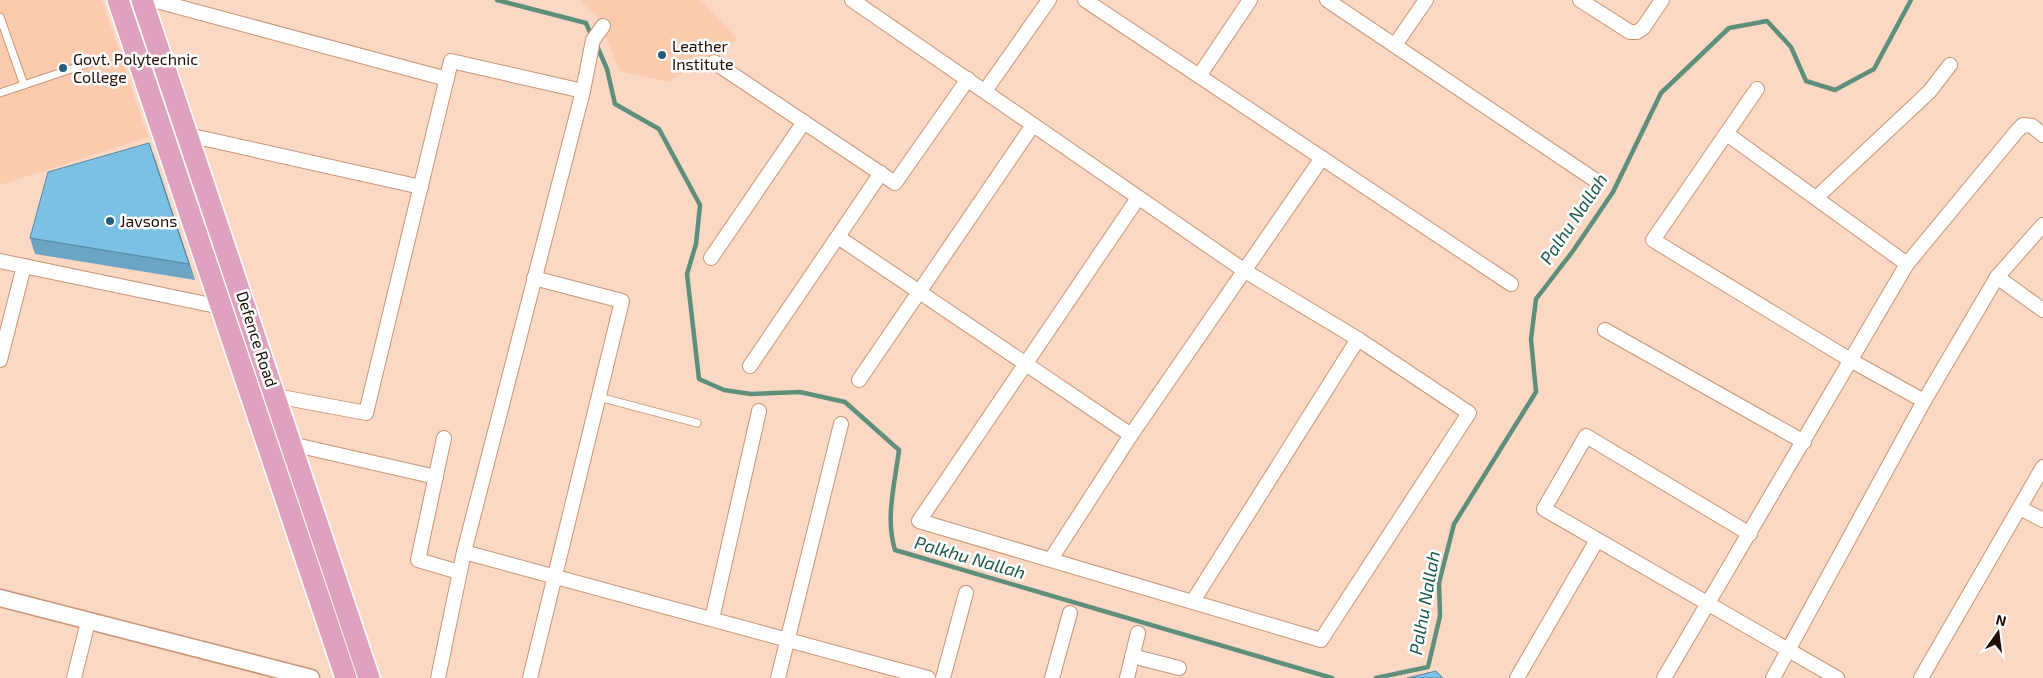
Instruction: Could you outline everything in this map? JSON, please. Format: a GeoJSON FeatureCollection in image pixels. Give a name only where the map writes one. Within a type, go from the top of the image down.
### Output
{"type":"FeatureCollection","features":[{"type":"Feature","properties":{"kind":"main road","name":"Defence Road"},"geometry":{"type":"LineString","coordinates":[[118,0],[346,678]]}},
{"type":"Feature","properties":{"kind":"main road","name":"Defence Road"},"geometry":{"type":"LineString","coordinates":[[142,0],[369,678]]}},
{"type":"Feature","properties":{"kind":"main road"},"geometry":{"type":"LineString","coordinates":[[270,452],[292,445]]}},
{"type":"Feature","properties":{"kind":"main road"},"geometry":{"type":"LineString","coordinates":[[338,654],[358,645]]}},
{"type":"Feature","properties":{"kind":"street"},"geometry":{"type":"LineString","coordinates":[[153,0],[447,79]]}},
{"type":"Feature","properties":{"kind":"street"},"geometry":{"type":"LineString","coordinates":[[852,0],[1245,271],[1358,339],[1469,413],[1320,640],[1051,559],[919,522],[1138,198]]}},
{"type":"Feature","properties":{"kind":"street"},"geometry":{"type":"LineString","coordinates":[[986,91],[1049,0]]}},
{"type":"Feature","properties":{"kind":"street"},"geometry":{"type":"LineString","coordinates":[[1086,0],[1511,284]]}},
{"type":"Feature","properties":{"kind":"street"},"geometry":{"type":"LineString","coordinates":[[1199,76],[1250,0]]}},
{"type":"Feature","properties":{"kind":"street"},"geometry":{"type":"LineString","coordinates":[[1328,0],[1595,180]]}},
{"type":"Feature","properties":{"kind":"street"},"geometry":{"type":"LineString","coordinates":[[1395,45],[1426,0]]}},
{"type":"Feature","properties":{"kind":"street"},"geometry":{"type":"LineString","coordinates":[[1580,0],[1630,32],[1637,32],[1643,28],[1662,0]]}},
{"type":"Feature","properties":{"kind":"street"},"geometry":{"type":"LineString","coordinates":[[438,678],[459,572],[583,91],[593,40],[603,26]]}},
{"type":"Feature","properties":{"kind":"street"},"geometry":{"type":"LineString","coordinates":[[276,396],[366,413],[452,62],[583,91]]}},
{"type":"Feature","properties":{"kind":"street"},"geometry":{"type":"LineString","coordinates":[[714,62],[895,182],[968,79]]}},
{"type":"Feature","properties":{"kind":"street"},"geometry":{"type":"LineString","coordinates":[[1816,198],[1929,92],[1950,65]]}},
{"type":"Feature","properties":{"kind":"street"},"geometry":{"type":"LineString","coordinates":[[1757,89],[1653,240],[1852,361],[1924,401]]}},
{"type":"Feature","properties":{"kind":"street"},"geometry":{"type":"LineString","coordinates":[[711,258],[804,122]]}},
{"type":"Feature","properties":{"kind":"street"},"geometry":{"type":"LineString","coordinates":[[859,380],[1034,125]]}},
{"type":"Feature","properties":{"kind":"street"},"geometry":{"type":"LineString","coordinates":[[1664,678],[1852,361],[1907,264],[2017,130],[2023,125],[2032,126],[2043,135]]}},
{"type":"Feature","properties":{"kind":"street"},"geometry":{"type":"LineString","coordinates":[[188,134],[421,188]]}},
{"type":"Feature","properties":{"kind":"street"},"geometry":{"type":"LineString","coordinates":[[1727,134],[1907,264]]}},
{"type":"Feature","properties":{"kind":"street"},"geometry":{"type":"LineString","coordinates":[[1051,559],[1131,435],[1322,158]]}},
{"type":"Feature","properties":{"kind":"street"},"geometry":{"type":"LineString","coordinates":[[750,366],[881,173]]}},
{"type":"Feature","properties":{"kind":"street"},"geometry":{"type":"LineString","coordinates":[[1773,678],[1924,401],[1997,277],[2043,225]]}},
{"type":"Feature","properties":{"kind":"street"},"geometry":{"type":"LineString","coordinates":[[838,237],[1131,435]]}},
{"type":"Feature","properties":{"kind":"street"},"geometry":{"type":"LineString","coordinates":[[0,261],[221,308]]}},
{"type":"Feature","properties":{"kind":"street"},"geometry":{"type":"LineString","coordinates":[[0,360],[3,333],[24,266]]}},
{"type":"Feature","properties":{"kind":"street"},"geometry":{"type":"LineString","coordinates":[[1997,277],[2043,310]]}},
{"type":"Feature","properties":{"kind":"street"},"geometry":{"type":"LineString","coordinates":[[530,678],[622,301],[534,278]]}},
{"type":"Feature","properties":{"kind":"street"},"geometry":{"type":"LineString","coordinates":[[1605,330],[1804,442]]}},
{"type":"Feature","properties":{"kind":"street"},"geometry":{"type":"LineString","coordinates":[[1193,602],[1358,339]]}},
{"type":"Feature","properties":{"kind":"street"},"geometry":{"type":"LineString","coordinates":[[712,619],[759,411]]}},
{"type":"Feature","properties":{"kind":"street"},"geometry":{"type":"LineString","coordinates":[[778,678],[841,424]]}},
{"type":"Feature","properties":{"kind":"street"},"geometry":{"type":"LineString","coordinates":[[1750,534],[1586,436],[1544,509],[1837,678]]}},
{"type":"Feature","properties":{"kind":"street"},"geometry":{"type":"LineString","coordinates":[[444,438],[418,560],[459,572]]}},
{"type":"Feature","properties":{"kind":"street"},"geometry":{"type":"LineString","coordinates":[[292,445],[436,477]]}},
{"type":"Feature","properties":{"kind":"street"},"geometry":{"type":"LineString","coordinates":[[1922,678],[2043,468]]}},
{"type":"Feature","properties":{"kind":"street"},"geometry":{"type":"LineString","coordinates":[[2020,508],[2043,520]]}},
{"type":"Feature","properties":{"kind":"street"},"geometry":{"type":"LineString","coordinates":[[1517,678],[1597,540]]}},
{"type":"Feature","properties":{"kind":"street"},"geometry":{"type":"LineString","coordinates":[[464,552],[928,678]]}},
{"type":"Feature","properties":{"kind":"street"},"geometry":{"type":"LineString","coordinates":[[943,678],[966,593]]}},
{"type":"Feature","properties":{"kind":"street"},"geometry":{"type":"LineString","coordinates":[[0,598],[311,678]]}},
{"type":"Feature","properties":{"kind":"street"},"geometry":{"type":"LineString","coordinates":[[1052,678],[1070,613]]}},
{"type":"Feature","properties":{"kind":"street"},"geometry":{"type":"LineString","coordinates":[[74,678],[88,622]]}},
{"type":"Feature","properties":{"kind":"street"},"geometry":{"type":"LineString","coordinates":[[1127,678],[1138,633]]}},
{"type":"Feature","properties":{"kind":"street"},"geometry":{"type":"LineString","coordinates":[[1132,656],[1179,668]]}},
{"type":"Feature","properties":{"kind":"lane"},"geometry":{"type":"LineString","coordinates":[[0,17],[24,85]]}},
{"type":"Feature","properties":{"kind":"lane"},"geometry":{"type":"LineString","coordinates":[[0,93],[98,60]]}},
{"type":"Feature","properties":{"kind":"lane"},"geometry":{"type":"LineString","coordinates":[[599,397],[697,423]]}},
{"type":"Feature","properties":{"kind":"shaded area","name":"Govt. Polytechnic College"},"geometry":{"type":"Polygon","coordinates":[[[0,0],[102,0],[148,137],[0,185],[0,0]]]}},
{"type":"Feature","properties":{"kind":"shaded area","name":"Leather Institute"},"geometry":{"type":"Polygon","coordinates":[[[580,0],[701,0],[737,39],[668,82],[620,71],[597,16],[580,0]]]}},
{"type":"Feature","properties":{"kind":"building","name":"Javsons"},"geometry":{"type":"Polygon","coordinates":[[[149,143],[189,264],[30,238],[48,172],[149,143]]]}},
{"type":"Feature","properties":{"kind":"building"},"geometry":{"type":"Polygon","coordinates":[[[1436,671],[1443,678],[1407,678],[1436,671]]]}},
{"type":"Feature","properties":{"kind":"waterway","name":"Palkhu Nallah"},"geometry":{"type":"LineString","coordinates":[[497,0],[586,23],[592,37]]}},
{"type":"Feature","properties":{"kind":"waterway","name":"Palhu Nallah"},"geometry":{"type":"LineString","coordinates":[[1376,678],[1428,667],[1440,616],[1439,583],[1454,524],[1536,392],[1531,339],[1536,299],[1573,251],[1613,192],[1661,93],[1729,28],[1767,21],[1791,47],[1806,81],[1835,90],[1874,69],[1911,0]]}},
{"type":"Feature","properties":{"kind":"waterway","name":"Palkhu Nallah"},"geometry":{"type":"LineString","coordinates":[[597,46],[607,69],[615,104],[659,129],[700,205],[696,244],[687,274],[699,379],[724,390],[751,394],[800,392],[845,402],[899,450],[891,513],[892,538],[895,550],[1332,678]]}},
{"type":"Feature","properties":{"kind":"place","name":"Leather Institute"},"geometry":{"type":"Point","coordinates":[662,55]}},
{"type":"Feature","properties":{"kind":"place","name":"Govt. Polytechnic College"},"geometry":{"type":"Point","coordinates":[63,68]}},
{"type":"Feature","properties":{"kind":"place","name":"Javsons"},"geometry":{"type":"Point","coordinates":[110,221]}}]}
